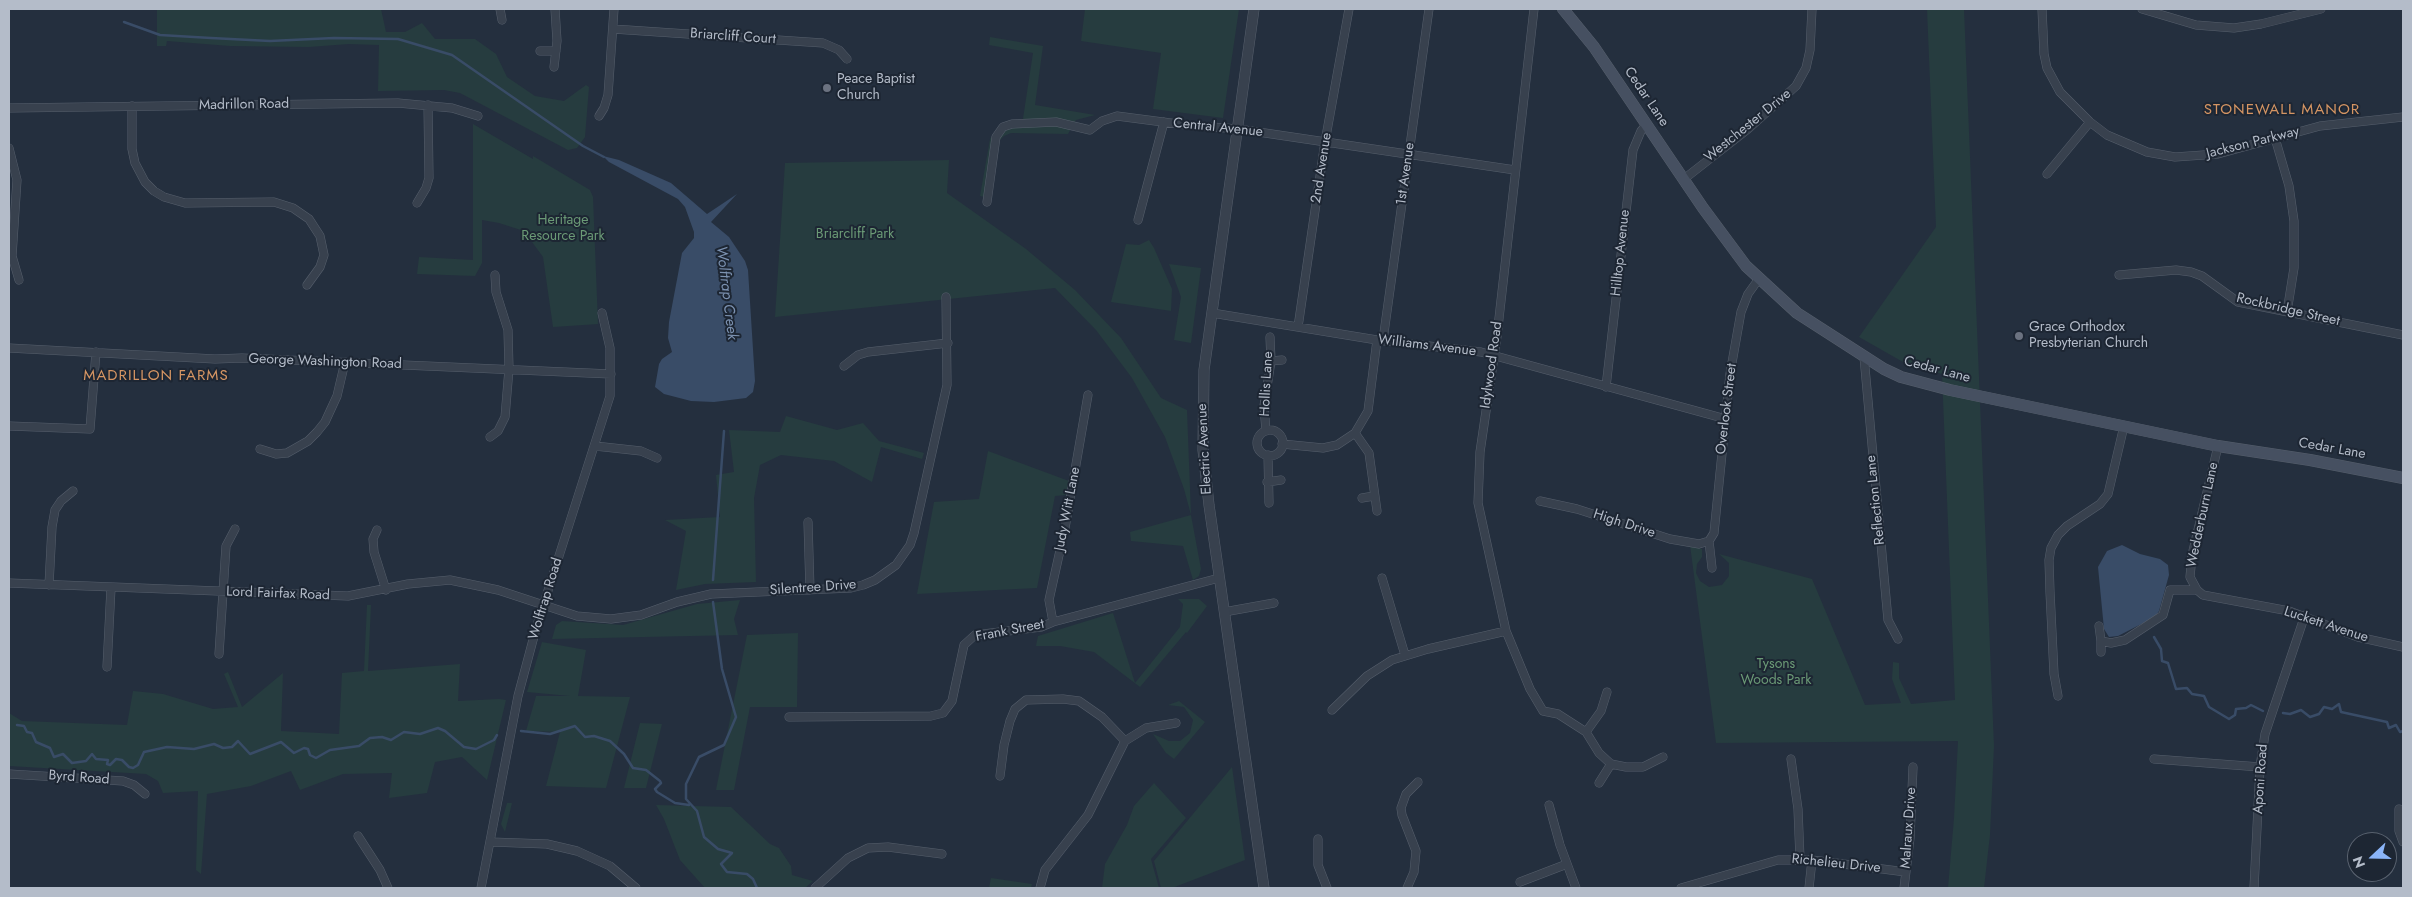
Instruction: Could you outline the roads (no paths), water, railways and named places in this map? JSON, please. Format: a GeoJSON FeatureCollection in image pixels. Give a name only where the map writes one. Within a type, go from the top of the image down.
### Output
{"type":"FeatureCollection","features":[{"type":"Feature","properties":{"kind":"main road","name":"Cedar Lane"},"geometry":{"type":"LineString","coordinates":[[1563,9],[1596,50],[1725,240],[1758,280],[1797,313],[1884,369],[1919,383],[2218,446],[2310,460],[2403,478]]}},
{"type":"Feature","properties":{"kind":"street"},"geometry":{"type":"LineString","coordinates":[[500,9],[502,20]]}},
{"type":"Feature","properties":{"kind":"street"},"geometry":{"type":"LineString","coordinates":[[554,67],[556,9]]}},
{"type":"Feature","properties":{"kind":"street"},"geometry":{"type":"LineString","coordinates":[[600,116],[608,95],[614,9]]}},
{"type":"Feature","properties":{"kind":"street","name":"Electric Avenue"},"geometry":{"type":"LineString","coordinates":[[1254,9],[1212,313],[1202,399],[1202,450],[1264,888]]}},
{"type":"Feature","properties":{"kind":"street","name":"2nd Avenue"},"geometry":{"type":"LineString","coordinates":[[1298,327],[1325,142],[1349,9]]}},
{"type":"Feature","properties":{"kind":"street","name":"1st Avenue"},"geometry":{"type":"LineString","coordinates":[[1380,340],[1410,154],[1429,9]]}},
{"type":"Feature","properties":{"kind":"street","name":"Idylwood Road"},"geometry":{"type":"LineString","coordinates":[[1534,9],[1479,460],[1478,504],[1506,631],[1530,690],[1544,711],[1558,714],[1586,732]]}},
{"type":"Feature","properties":{"kind":"street","name":"Westchester Drive"},"geometry":{"type":"LineString","coordinates":[[1684,179],[1748,129],[1796,86],[1803,74],[1810,50],[1812,9]]}},
{"type":"Feature","properties":{"kind":"street","name":"Jackson Parkway"},"geometry":{"type":"LineString","coordinates":[[2042,9],[2044,54],[2048,68],[2060,92],[2090,122],[2126,144],[2147,152],[2175,157],[2218,154],[2320,126],[2403,117]]}},
{"type":"Feature","properties":{"kind":"street"},"geometry":{"type":"LineString","coordinates":[[2142,9],[2196,25],[2234,28],[2261,24],[2321,9]]}},
{"type":"Feature","properties":{"kind":"street","name":"Briarcliff Court"},"geometry":{"type":"LineString","coordinates":[[613,29],[823,44],[839,50],[847,59]]}},
{"type":"Feature","properties":{"kind":"street"},"geometry":{"type":"LineString","coordinates":[[540,51],[556,52]]}},
{"type":"Feature","properties":{"kind":"street"},"geometry":{"type":"LineString","coordinates":[[417,204],[429,178],[428,104]]}},
{"type":"Feature","properties":{"kind":"street","name":"Madrillon Road"},"geometry":{"type":"LineString","coordinates":[[9,108],[428,104],[452,108],[478,116]]}},
{"type":"Feature","properties":{"kind":"street"},"geometry":{"type":"LineString","coordinates":[[132,106],[132,149],[135,162],[145,182],[154,191],[169,199],[185,203],[274,202],[294,208],[309,219],[320,236],[324,255],[320,267],[307,286]]}},
{"type":"Feature","properties":{"kind":"street","name":"Central Avenue"},"geometry":{"type":"LineString","coordinates":[[987,202],[996,137],[1003,127],[1009,124],[1065,123],[1090,130],[1102,121],[1117,116],[1238,129],[1515,170]]}},
{"type":"Feature","properties":{"kind":"street"},"geometry":{"type":"LineString","coordinates":[[1138,220],[1164,122]]}},
{"type":"Feature","properties":{"kind":"street"},"geometry":{"type":"LineString","coordinates":[[2047,174],[2090,122]]}},
{"type":"Feature","properties":{"kind":"street","name":"Hilltop Avenue"},"geometry":{"type":"LineString","coordinates":[[1606,387],[1633,150],[1636,141],[1647,124]]}},
{"type":"Feature","properties":{"kind":"street"},"geometry":{"type":"LineString","coordinates":[[2275,138],[2289,186],[2294,221],[2294,268],[2287,312]]}},
{"type":"Feature","properties":{"kind":"street"},"geometry":{"type":"LineString","coordinates":[[9,148],[17,180],[12,256],[19,280]]}},
{"type":"Feature","properties":{"kind":"street","name":"Rockbridge Street"},"geometry":{"type":"LineString","coordinates":[[2119,275],[2176,270],[2191,272],[2202,276],[2238,302],[2403,335]]}},
{"type":"Feature","properties":{"kind":"street"},"geometry":{"type":"LineString","coordinates":[[490,437],[498,431],[505,417],[510,369],[508,330],[496,292],[495,275]]}},
{"type":"Feature","properties":{"kind":"street","name":"Overlook Street"},"geometry":{"type":"LineString","coordinates":[[1709,541],[1714,533],[1726,419],[1741,312],[1748,294],[1758,280]]}},
{"type":"Feature","properties":{"kind":"street","name":"Silentree Drive"},"geometry":{"type":"LineString","coordinates":[[544,605],[576,616],[611,619],[640,615],[676,602],[710,594],[851,588],[875,580],[896,565],[910,545],[914,533],[946,396],[948,344],[946,297]]}},
{"type":"Feature","properties":{"kind":"street","name":"Wolftrap Road"},"geometry":{"type":"LineString","coordinates":[[481,888],[518,696],[544,605],[610,396],[609,338],[602,313]]}},
{"type":"Feature","properties":{"kind":"street","name":"Williams Avenue"},"geometry":{"type":"LineString","coordinates":[[1212,313],[1380,340],[1468,350],[1493,355],[1726,419]]}},
{"type":"Feature","properties":{"kind":"street","name":"Hollis Lane"},"geometry":{"type":"LineString","coordinates":[[1266,430],[1264,406],[1270,361],[1270,337]]}},
{"type":"Feature","properties":{"kind":"street"},"geometry":{"type":"LineString","coordinates":[[1282,444],[1323,448],[1337,445],[1355,433],[1368,410],[1380,340]]}},
{"type":"Feature","properties":{"kind":"street"},"geometry":{"type":"LineString","coordinates":[[844,366],[858,355],[868,352],[948,344]]}},
{"type":"Feature","properties":{"kind":"street","name":"George Washington Road"},"geometry":{"type":"LineString","coordinates":[[9,348],[215,359],[345,362],[611,374]]}},
{"type":"Feature","properties":{"kind":"street"},"geometry":{"type":"LineString","coordinates":[[9,426],[90,429],[96,352]]}},
{"type":"Feature","properties":{"kind":"street","name":"Reflection Lane"},"geometry":{"type":"LineString","coordinates":[[1864,357],[1888,620],[1898,640]]}},
{"type":"Feature","properties":{"kind":"street"},"geometry":{"type":"LineString","coordinates":[[1270,361],[1282,360]]}},
{"type":"Feature","properties":{"kind":"street"},"geometry":{"type":"LineString","coordinates":[[260,449],[276,454],[287,453],[317,432],[325,422],[337,396],[345,362]]}},
{"type":"Feature","properties":{"kind":"street","name":"Judy Witt Lane"},"geometry":{"type":"LineString","coordinates":[[1053,622],[1049,600],[1065,528],[1088,395]]}},
{"type":"Feature","properties":{"kind":"street"},"geometry":{"type":"LineString","coordinates":[[2058,696],[2054,674],[2050,592],[2049,560],[2051,548],[2058,535],[2067,526],[2100,504],[2108,494],[2124,426]]}},
{"type":"Feature","properties":{"kind":"street"},"geometry":{"type":"LineString","coordinates":[[1266,430],[1278,433],[1282,444],[1279,452],[1268,455],[1261,452],[1257,442],[1260,435],[1266,430]]}},
{"type":"Feature","properties":{"kind":"street"},"geometry":{"type":"LineString","coordinates":[[1355,433],[1369,453],[1377,511]]}},
{"type":"Feature","properties":{"kind":"street"},"geometry":{"type":"LineString","coordinates":[[595,446],[641,451],[657,458]]}},
{"type":"Feature","properties":{"kind":"street","name":"Wedderburn Lane"},"geometry":{"type":"LineString","coordinates":[[2195,588],[2190,577],[2192,556],[2218,446]]}},
{"type":"Feature","properties":{"kind":"street"},"geometry":{"type":"LineString","coordinates":[[1268,455],[1267,482],[1269,502]]}},
{"type":"Feature","properties":{"kind":"street"},"geometry":{"type":"LineString","coordinates":[[1267,482],[1281,480]]}},
{"type":"Feature","properties":{"kind":"street"},"geometry":{"type":"LineString","coordinates":[[49,585],[52,527],[55,510],[73,491]]}},
{"type":"Feature","properties":{"kind":"street"},"geometry":{"type":"LineString","coordinates":[[1362,498],[1374,496]]}},
{"type":"Feature","properties":{"kind":"street","name":"High Drive"},"geometry":{"type":"LineString","coordinates":[[1540,501],[1577,509],[1670,539],[1699,544],[1709,541]]}},
{"type":"Feature","properties":{"kind":"street"},"geometry":{"type":"LineString","coordinates":[[808,522],[810,590]]}},
{"type":"Feature","properties":{"kind":"street"},"geometry":{"type":"LineString","coordinates":[[219,654],[226,546],[235,529]]}},
{"type":"Feature","properties":{"kind":"street"},"geometry":{"type":"LineString","coordinates":[[377,530],[373,539],[374,552],[386,590]]}},
{"type":"Feature","properties":{"kind":"street"},"geometry":{"type":"LineString","coordinates":[[1709,541],[1712,568]]}},
{"type":"Feature","properties":{"kind":"street","name":"Frank Street"},"geometry":{"type":"LineString","coordinates":[[789,717],[931,716],[943,713],[952,701],[962,650],[971,638],[985,633],[1041,627],[1053,622],[1219,578]]}},
{"type":"Feature","properties":{"kind":"street"},"geometry":{"type":"LineString","coordinates":[[1382,578],[1406,654]]}},
{"type":"Feature","properties":{"kind":"street","name":"Lord Fairfax Road"},"geometry":{"type":"LineString","coordinates":[[9,583],[348,596],[386,590],[408,584],[450,580],[498,590],[544,605]]}},
{"type":"Feature","properties":{"kind":"street"},"geometry":{"type":"LineString","coordinates":[[107,667],[111,588]]}},
{"type":"Feature","properties":{"kind":"street"},"geometry":{"type":"LineString","coordinates":[[2101,641],[2111,643],[2125,640],[2163,615],[2170,590],[2195,588]]}},
{"type":"Feature","properties":{"kind":"street","name":"Luckett Avenue"},"geometry":{"type":"LineString","coordinates":[[2195,588],[2203,595],[2305,616],[2358,637],[2403,647]]}},
{"type":"Feature","properties":{"kind":"street"},"geometry":{"type":"LineString","coordinates":[[1224,612],[1274,603]]}},
{"type":"Feature","properties":{"kind":"street","name":"Aponi Road"},"geometry":{"type":"LineString","coordinates":[[2254,888],[2260,766],[2266,727],[2305,616]]}},
{"type":"Feature","properties":{"kind":"street"},"geometry":{"type":"LineString","coordinates":[[2099,626],[2101,652]]}},
{"type":"Feature","properties":{"kind":"street"},"geometry":{"type":"LineString","coordinates":[[1332,710],[1377,669],[1406,654],[1506,631]]}},
{"type":"Feature","properties":{"kind":"street"},"geometry":{"type":"LineString","coordinates":[[1607,692],[1601,711],[1586,732],[1599,753],[1611,764],[1626,767],[1643,767],[1663,757]]}},
{"type":"Feature","properties":{"kind":"street"},"geometry":{"type":"LineString","coordinates":[[1000,776],[1004,745],[1010,721],[1015,709],[1026,700],[1063,699],[1079,701],[1102,717],[1125,741]]}},
{"type":"Feature","properties":{"kind":"street"},"geometry":{"type":"LineString","coordinates":[[1040,888],[1045,870],[1088,815],[1125,741],[1146,728],[1176,723]]}},
{"type":"Feature","properties":{"kind":"street"},"geometry":{"type":"LineString","coordinates":[[1791,759],[1798,809],[1800,859]]}},
{"type":"Feature","properties":{"kind":"street"},"geometry":{"type":"LineString","coordinates":[[2154,760],[2260,766]]}},
{"type":"Feature","properties":{"kind":"street"},"geometry":{"type":"LineString","coordinates":[[1599,782],[1611,764]]}},
{"type":"Feature","properties":{"kind":"street","name":"Malraux Drive"},"geometry":{"type":"LineString","coordinates":[[1904,888],[1913,767]]}},
{"type":"Feature","properties":{"kind":"street","name":"Byrd Road"},"geometry":{"type":"LineString","coordinates":[[9,774],[123,781],[134,785],[145,794]]}},
{"type":"Feature","properties":{"kind":"street"},"geometry":{"type":"LineString","coordinates":[[1407,888],[1414,872],[1416,851],[1402,808],[1406,794],[1418,782]]}},
{"type":"Feature","properties":{"kind":"street"},"geometry":{"type":"LineString","coordinates":[[1549,805],[1576,888]]}},
{"type":"Feature","properties":{"kind":"street"},"geometry":{"type":"LineString","coordinates":[[2399,809],[2399,831],[2403,842]]}},
{"type":"Feature","properties":{"kind":"street"},"geometry":{"type":"LineString","coordinates":[[358,836],[380,870],[388,888]]}},
{"type":"Feature","properties":{"kind":"street"},"geometry":{"type":"LineString","coordinates":[[1318,839],[1318,865],[1326,888]]}},
{"type":"Feature","properties":{"kind":"street"},"geometry":{"type":"LineString","coordinates":[[491,842],[547,844],[578,851],[610,866],[636,888]]}},
{"type":"Feature","properties":{"kind":"street"},"geometry":{"type":"LineString","coordinates":[[815,888],[848,858],[868,848],[888,847],[942,854]]}},
{"type":"Feature","properties":{"kind":"street","name":"Richelieu Drive"},"geometry":{"type":"LineString","coordinates":[[1681,888],[1773,860],[1812,860],[1906,872]]}},
{"type":"Feature","properties":{"kind":"street"},"geometry":{"type":"LineString","coordinates":[[1809,888],[1812,860]]}},
{"type":"Feature","properties":{"kind":"street"},"geometry":{"type":"LineString","coordinates":[[1520,882],[1567,864]]}},
{"type":"Feature","properties":{"kind":"water"},"geometry":{"type":"Polygon","coordinates":[[[603,156],[619,160],[671,183],[707,214],[737,194],[711,222],[729,237],[745,261],[748,270],[755,381],[753,392],[746,398],[714,402],[691,401],[664,394],[655,387],[659,364],[662,359],[672,352],[668,338],[669,322],[682,253],[694,238],[694,232],[685,207],[678,199],[609,162],[603,156]]]}},
{"type":"Feature","properties":{"kind":"water"},"geometry":{"type":"Polygon","coordinates":[[[2122,545],[2140,554],[2160,559],[2168,565],[2169,575],[2159,611],[2155,617],[2118,636],[2109,637],[2104,629],[2098,567],[2107,551],[2122,545]]]}},
{"type":"Feature","properties":{"kind":"waterway"},"geometry":{"type":"LineString","coordinates":[[124,22],[160,35],[270,41],[334,38],[398,39],[452,55],[583,146],[604,157]]}},
{"type":"Feature","properties":{"kind":"waterway","name":"Wolftrap Creek"},"geometry":{"type":"LineString","coordinates":[[713,580],[724,431]]}},
{"type":"Feature","properties":{"kind":"waterway","name":"Wolftrap Creek"},"geometry":{"type":"LineString","coordinates":[[713,602],[722,669],[736,717],[724,745],[699,757],[686,784],[686,799],[697,811],[704,837],[718,849],[732,853],[721,864],[727,872],[747,874],[753,879],[757,888]]}},
{"type":"Feature","properties":{"kind":"waterway"},"geometry":{"type":"LineString","coordinates":[[2154,637],[2161,649],[2162,661],[2168,663],[2176,689],[2187,688],[2192,694],[2204,696],[2209,707],[2229,719],[2235,715],[2236,709],[2246,708],[2251,705],[2263,711]]}},
{"type":"Feature","properties":{"kind":"waterway"},"geometry":{"type":"LineString","coordinates":[[2283,713],[2290,714],[2301,710],[2310,717],[2319,714],[2324,707],[2332,709],[2339,704],[2341,712],[2387,722],[2389,728],[2396,725],[2400,732],[2403,731]]}},
{"type":"Feature","properties":{"kind":"waterway"},"geometry":{"type":"LineString","coordinates":[[17,725],[24,726],[27,732],[32,733],[36,742],[50,748],[54,757],[63,754],[72,763],[86,761],[92,754],[96,759],[108,760],[107,764],[110,765],[116,759],[122,760],[129,767],[133,768],[138,765],[144,752],[167,747],[194,749],[214,744],[223,748],[232,747],[238,741],[250,754],[281,742],[294,753],[304,748],[308,749],[310,755],[316,758],[330,750],[359,746],[370,738],[382,737],[391,740],[404,732],[420,734],[438,728],[445,731],[464,747],[476,749],[494,740],[497,735]]}},
{"type":"Feature","properties":{"kind":"waterway"},"geometry":{"type":"LineString","coordinates":[[521,731],[550,734],[575,726],[585,737],[594,736],[610,741],[624,754],[633,768],[646,770],[660,781],[661,783],[655,789],[657,792],[675,803],[689,805]]}},
{"type":"Feature","properties":{"kind":"place","name":"Peace Baptist Church"},"geometry":{"type":"Point","coordinates":[827,88]}},
{"type":"Feature","properties":{"kind":"place","name":"Grace Orthodox Presbyterian Church"},"geometry":{"type":"Point","coordinates":[2019,336]}},
{"type":"Feature","properties":{"kind":"district","name":"STONEWALL MANOR"},"geometry":{"type":"Point","coordinates":[2282,110]}},
{"type":"Feature","properties":{"kind":"district","name":"MADRILLON FARMS"},"geometry":{"type":"Point","coordinates":[156,376]}},
{"type":"Feature","properties":{"kind":"park label","name":"Heritage Resource Park"},"geometry":{"type":"Point","coordinates":[563,230]}},
{"type":"Feature","properties":{"kind":"park label","name":"Briarcliff Park"},"geometry":{"type":"Point","coordinates":[855,235]}},
{"type":"Feature","properties":{"kind":"park label","name":"Tysons Woods Park"},"geometry":{"type":"Point","coordinates":[1776,674]}}]}
